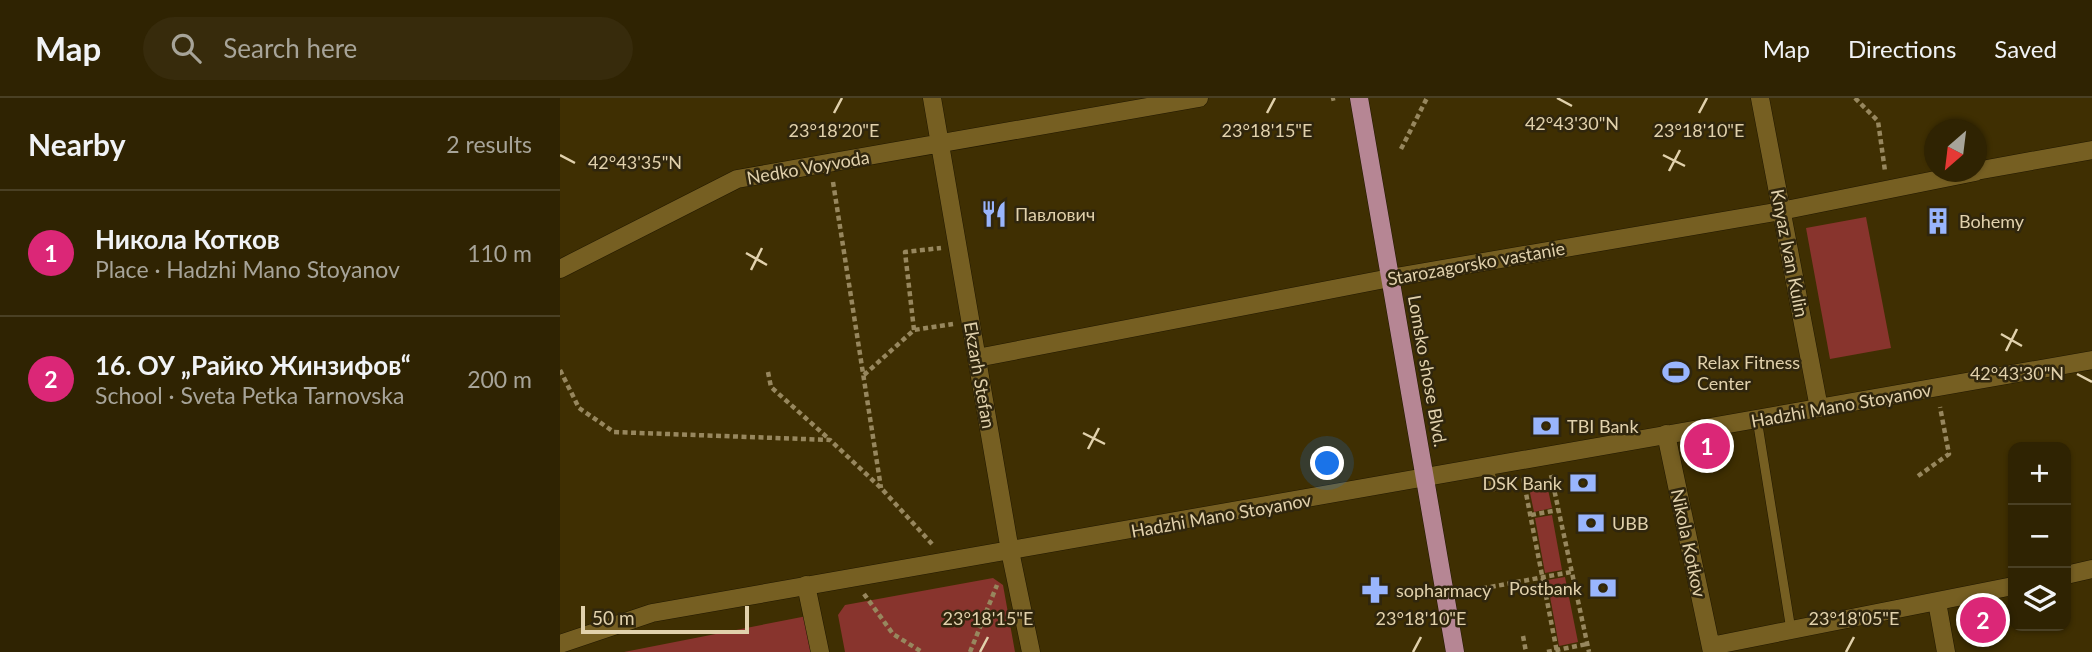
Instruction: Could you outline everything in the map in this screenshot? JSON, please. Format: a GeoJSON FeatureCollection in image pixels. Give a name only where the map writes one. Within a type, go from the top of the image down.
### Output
{"type":"FeatureCollection","features":[{"type":"Feature","properties":{"kind":"main road","name":"Lomsko shose Blvd."},"geometry":{"type":"LineString","coordinates":[[1359,98],[1455,652]]}},
{"type":"Feature","properties":{"kind":"street","name":"Ekzarh Stefan"},"geometry":{"type":"LineString","coordinates":[[932,98],[1010,551],[1031,652]]}},
{"type":"Feature","properties":{"kind":"street","name":"Nedko Voyvoda"},"geometry":{"type":"LineString","coordinates":[[560,269],[737,179],[1199,98]]}},
{"type":"Feature","properties":{"kind":"street","name":"Knyaz Ivan Kulin"},"geometry":{"type":"LineString","coordinates":[[1760,98],[1819,408]]}},
{"type":"Feature","properties":{"kind":"street","name":"Starozagorsko vastanie"},"geometry":{"type":"LineString","coordinates":[[1987,169],[2092,150]]}},
{"type":"Feature","properties":{"kind":"street","name":"Starozagorsko vastanie"},"geometry":{"type":"LineString","coordinates":[[977,358],[1390,278],[1781,211],[1924,182]]}},
{"type":"Feature","properties":{"kind":"street","name":"Hadzhi Mano Stoyanov"},"geometry":{"type":"LineString","coordinates":[[560,644],[652,613],[806,584],[1307,500],[1425,475],[2092,360]]}},
{"type":"Feature","properties":{"kind":"street","name":"Nikola Kotkov"},"geometry":{"type":"LineString","coordinates":[[1666,434],[1712,649]]}},
{"type":"Feature","properties":{"kind":"street"},"geometry":{"type":"LineString","coordinates":[[2071,574],[2092,569]]}},
{"type":"Feature","properties":{"kind":"street"},"geometry":{"type":"LineString","coordinates":[[806,584],[820,652]]}},
{"type":"Feature","properties":{"kind":"street"},"geometry":{"type":"LineString","coordinates":[[1712,649],[1791,630],[2008,587]]}},
{"type":"Feature","properties":{"kind":"street"},"geometry":{"type":"LineString","coordinates":[[1937,602],[1946,652]]}},
{"type":"Feature","properties":{"kind":"lane"},"geometry":{"type":"LineString","coordinates":[[1757,419],[1791,630]]}},
{"type":"Feature","properties":{"kind":"lane"},"geometry":{"type":"LineString","coordinates":[[1488,465],[1494,487]]}},
{"type":"Feature","properties":{"kind":"path"},"geometry":{"type":"LineString","coordinates":[[1401,149],[1427,98]]}},
{"type":"Feature","properties":{"kind":"path"},"geometry":{"type":"LineString","coordinates":[[1855,98],[1878,121],[1888,189]]}},
{"type":"Feature","properties":{"kind":"path"},"geometry":{"type":"LineString","coordinates":[[830,163],[881,488]]}},
{"type":"Feature","properties":{"kind":"path"},"geometry":{"type":"LineString","coordinates":[[914,330],[905,252],[958,246]]}},
{"type":"Feature","properties":{"kind":"path"},"geometry":{"type":"LineString","coordinates":[[863,376],[914,330],[971,322]]}},
{"type":"Feature","properties":{"kind":"path"},"geometry":{"type":"LineString","coordinates":[[560,370],[579,408],[614,432],[830,440]]}},
{"type":"Feature","properties":{"kind":"path"},"geometry":{"type":"LineString","coordinates":[[768,372],[771,387],[881,488],[947,561]]}},
{"type":"Feature","properties":{"kind":"path"},"geometry":{"type":"LineString","coordinates":[[1918,476],[1949,454],[1936,388]]}},
{"type":"Feature","properties":{"kind":"path"},"geometry":{"type":"LineString","coordinates":[[1546,455],[1589,652]]}},
{"type":"Feature","properties":{"kind":"path"},"geometry":{"type":"LineString","coordinates":[[1520,459],[1557,651]]}},
{"type":"Feature","properties":{"kind":"path"},"geometry":{"type":"LineString","coordinates":[[1531,515],[1558,510]]}},
{"type":"Feature","properties":{"kind":"path"},"geometry":{"type":"LineString","coordinates":[[970,652],[1010,551]]}},
{"type":"Feature","properties":{"kind":"path"},"geometry":{"type":"LineString","coordinates":[[1474,590],[1571,572]]}},
{"type":"Feature","properties":{"kind":"path"},"geometry":{"type":"LineString","coordinates":[[853,577],[893,634],[918,651]]}},
{"type":"Feature","properties":{"kind":"path"},"geometry":{"type":"LineString","coordinates":[[1523,636],[1527,652]]}},
{"type":"Feature","properties":{"kind":"path"},"geometry":{"type":"LineString","coordinates":[[1547,652],[1587,644]]}},
{"type":"Feature","properties":{"kind":"shaded area"},"geometry":{"type":"Polygon","coordinates":[[[1866,217],[1891,348],[1830,359],[1806,228],[1866,217]]]}},
{"type":"Feature","properties":{"kind":"shaded area"},"geometry":{"type":"Polygon","coordinates":[[[1546,480],[1552,508],[1534,512],[1528,483],[1546,480]]]}},
{"type":"Feature","properties":{"kind":"shaded area"},"geometry":{"type":"Polygon","coordinates":[[[1552,515],[1562,570],[1545,573],[1535,518],[1552,515]]]}},
{"type":"Feature","properties":{"kind":"shaded area"},"geometry":{"type":"Polygon","coordinates":[[[1565,577],[1578,642],[1559,646],[1547,580],[1565,577]]]}},
{"type":"Feature","properties":{"kind":"shaded area"},"geometry":{"type":"Polygon","coordinates":[[[993,578],[1003,585],[1015,652],[845,652],[838,615],[845,605],[993,578]]]}},
{"type":"Feature","properties":{"kind":"shaded area"},"geometry":{"type":"Polygon","coordinates":[[[807,616],[813,652],[624,652],[807,616]]]}},
{"type":"Feature","properties":{"kind":"place","name":"Павлович"},"geometry":{"type":"Point","coordinates":[994,214]}},
{"type":"Feature","properties":{"kind":"place","name":"Bohemy"},"geometry":{"type":"Point","coordinates":[1938,221]}},
{"type":"Feature","properties":{"kind":"place","name":"Relax Fitness Center"},"geometry":{"type":"Point","coordinates":[1676,372]}},
{"type":"Feature","properties":{"kind":"place","name":"TBI Bank"},"geometry":{"type":"Point","coordinates":[1546,426]}},
{"type":"Feature","properties":{"kind":"place","name":"Никола Котков"},"geometry":{"type":"Point","coordinates":[1707,446]}},
{"type":"Feature","properties":{"kind":"place","name":"DSK Bank"},"geometry":{"type":"Point","coordinates":[1583,483]}},
{"type":"Feature","properties":{"kind":"place","name":"UBB"},"geometry":{"type":"Point","coordinates":[1591,523]}},
{"type":"Feature","properties":{"kind":"place","name":"Postbank"},"geometry":{"type":"Point","coordinates":[1603,588]}},
{"type":"Feature","properties":{"kind":"place","name":"sopharmacy"},"geometry":{"type":"Point","coordinates":[1375,590]}},
{"type":"Feature","properties":{"kind":"place","name":"16. ОУ „Райко Жинзифов“"},"geometry":{"type":"Point","coordinates":[1983,620]}}]}
